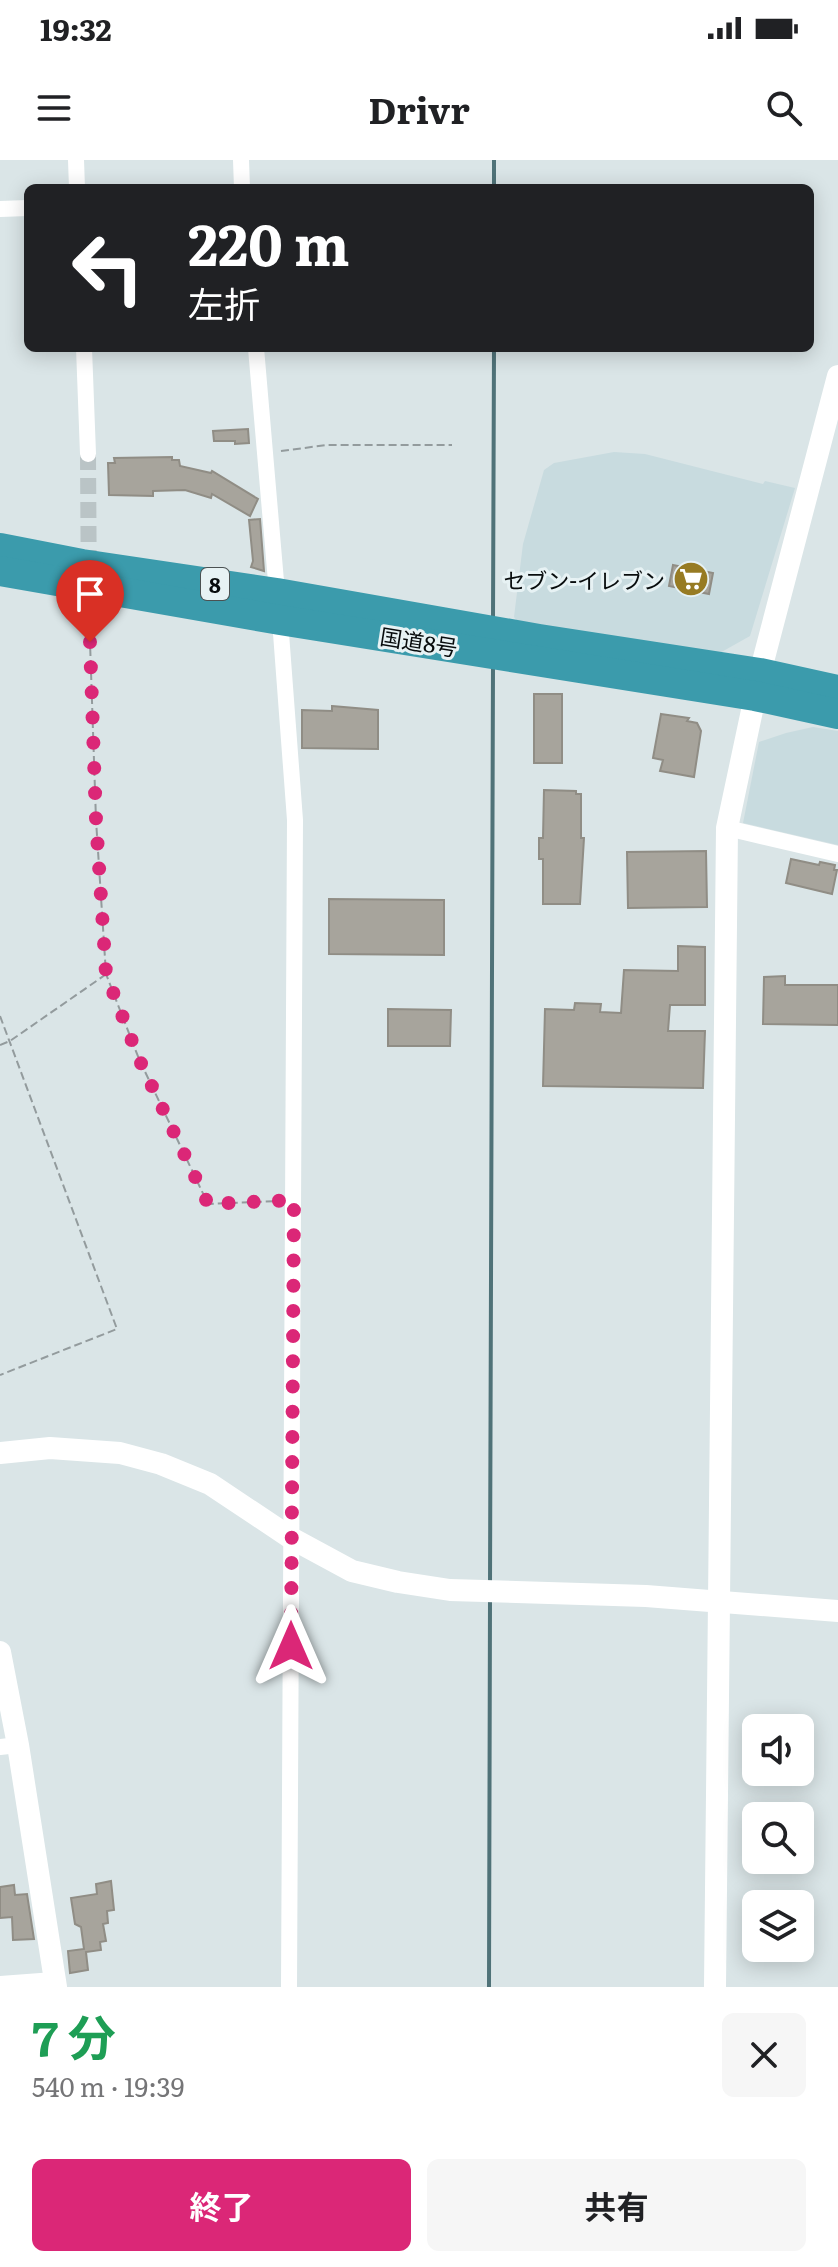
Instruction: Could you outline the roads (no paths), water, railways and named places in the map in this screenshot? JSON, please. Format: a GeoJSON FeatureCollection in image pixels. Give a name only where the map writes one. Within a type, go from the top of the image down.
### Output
{"type":"FeatureCollection","features":[{"type":"Feature","properties":{"kind":"highway","name":"8"},"geometry":{"type":"LineString","coordinates":[[0,534],[154,575]]}},
{"type":"Feature","properties":{"kind":"highway","name":"国道8号"},"geometry":{"type":"LineString","coordinates":[[0,548],[154,575],[279,606],[537,650],[758,685],[838,690]]}},
{"type":"Feature","properties":{"kind":"highway","name":"国道8号"},"geometry":{"type":"LineString","coordinates":[[0,571],[197,604],[279,606]]}},
{"type":"Feature","properties":{"kind":"highway","name":"8"},"geometry":{"type":"LineString","coordinates":[[0,588],[197,604]]}},
{"type":"Feature","properties":{"kind":"highway","name":"国道8号"},"geometry":{"type":"LineString","coordinates":[[758,685],[838,714]]}},
{"type":"Feature","properties":{"kind":"street"},"geometry":{"type":"LineString","coordinates":[[76,160],[77,184]]}},
{"type":"Feature","properties":{"kind":"street"},"geometry":{"type":"LineString","coordinates":[[241,160],[242,184]]}},
{"type":"Feature","properties":{"kind":"street"},"geometry":{"type":"LineString","coordinates":[[0,209],[24,208]]}},
{"type":"Feature","properties":{"kind":"street"},"geometry":{"type":"LineString","coordinates":[[84,352],[88,454]]}},
{"type":"Feature","properties":{"kind":"street"},"geometry":{"type":"LineString","coordinates":[[256,352],[295,820],[289,1987]]}},
{"type":"Feature","properties":{"kind":"street"},"geometry":{"type":"LineString","coordinates":[[715,1987],[727,828],[758,685],[838,376]]}},
{"type":"Feature","properties":{"kind":"street"},"geometry":{"type":"LineString","coordinates":[[727,828],[838,854]]}},
{"type":"Feature","properties":{"kind":"street"},"geometry":{"type":"LineString","coordinates":[[0,1453],[64,1449],[120,1453],[161,1464],[210,1484],[291,1538],[352,1571],[398,1582],[450,1590],[646,1596],[838,1611]]}},
{"type":"Feature","properties":{"kind":"street"},"geometry":{"type":"LineString","coordinates":[[0,1652],[9,1746],[55,1983],[0,1984]]}},
{"type":"Feature","properties":{"kind":"waterway"},"geometry":{"type":"LineString","coordinates":[[494,160],[494,184]]}},
{"type":"Feature","properties":{"kind":"waterway"},"geometry":{"type":"LineString","coordinates":[[493,618],[494,352]]}},
{"type":"Feature","properties":{"kind":"waterway"},"geometry":{"type":"LineString","coordinates":[[490,1586],[493,666]]}},
{"type":"Feature","properties":{"kind":"waterway"},"geometry":{"type":"LineString","coordinates":[[489,1987],[490,1598]]}},
{"type":"Feature","properties":{"kind":"tunnel"},"geometry":{"type":"LineString","coordinates":[[88,454],[89,612]]}},
{"type":"Feature","properties":{"kind":"place","name":"セブン-イレブン"},"geometry":{"type":"Point","coordinates":[691,579]}}]}
